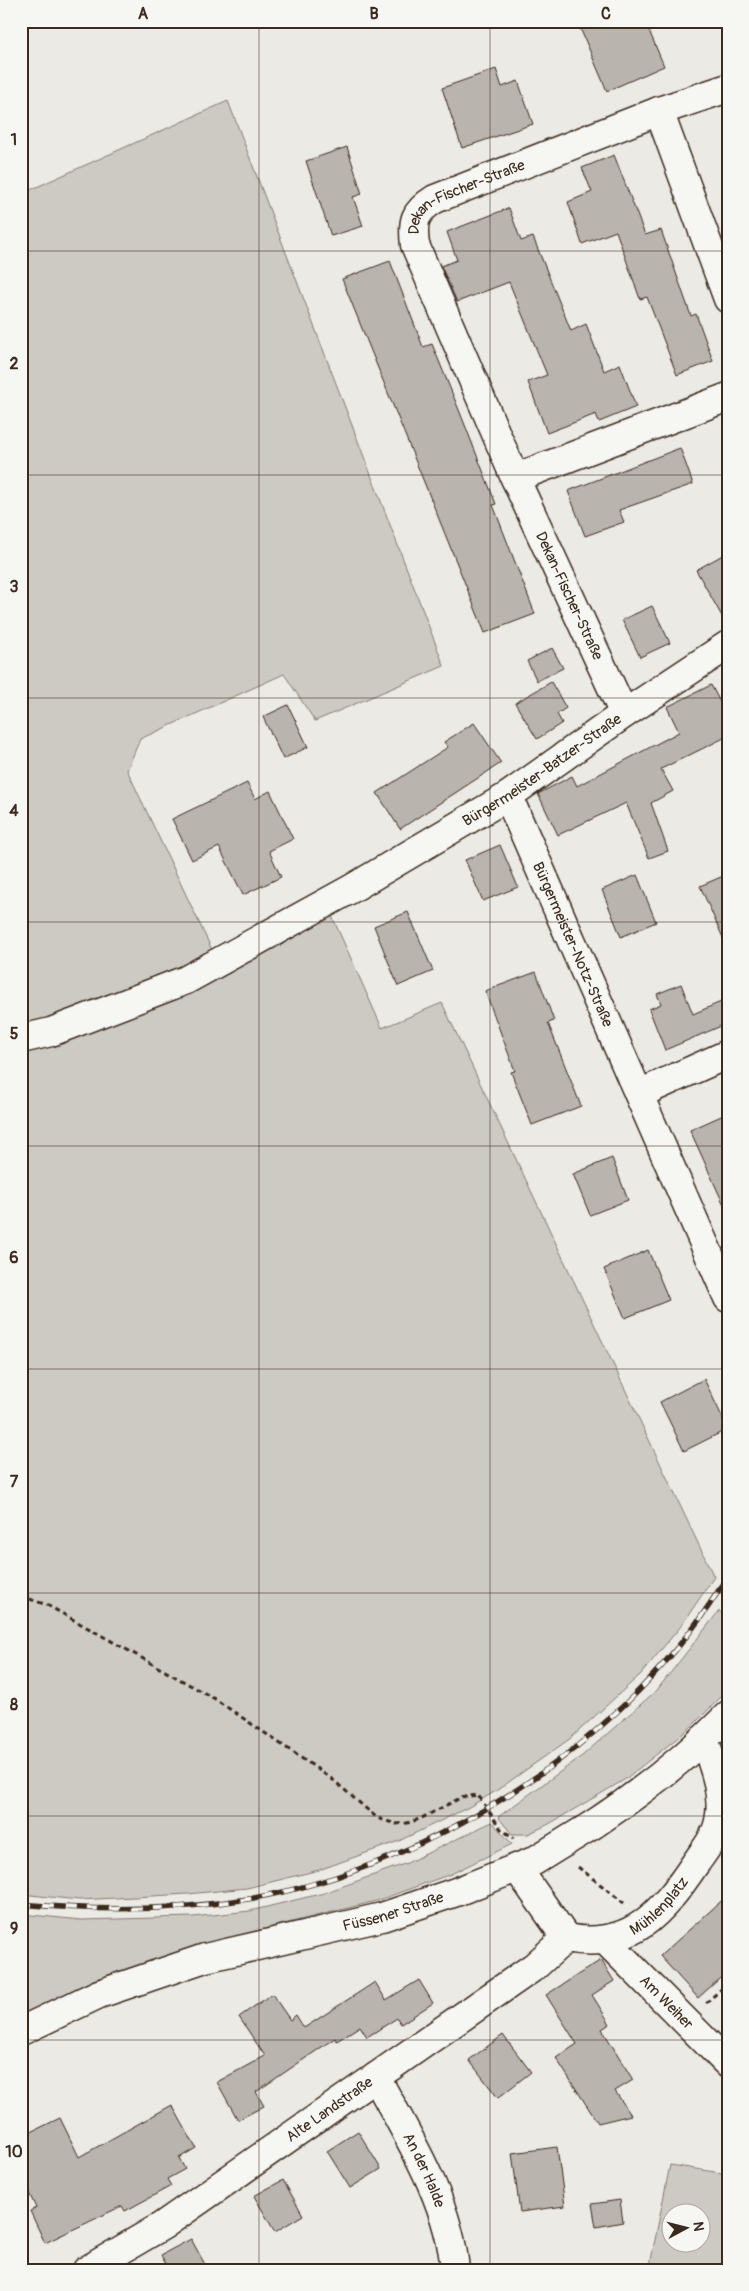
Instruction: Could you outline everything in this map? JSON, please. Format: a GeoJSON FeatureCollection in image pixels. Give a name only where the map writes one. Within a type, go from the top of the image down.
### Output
{"type":"FeatureCollection","features":[{"type":"Feature","properties":{"kind":"street","name":"Dekan-Fischer-Straße"},"geometry":{"type":"LineString","coordinates":[[624,714],[514,478],[415,244],[413,228],[416,217],[422,207],[435,199],[659,111],[728,88]]}},
{"type":"Feature","properties":{"kind":"street"},"geometry":{"type":"LineString","coordinates":[[659,111],[728,300]]}},
{"type":"Feature","properties":{"kind":"street"},"geometry":{"type":"LineString","coordinates":[[514,478],[728,397]]}},
{"type":"Feature","properties":{"kind":"street","name":"Bürgermeister-Batzer-Straße"},"geometry":{"type":"LineString","coordinates":[[21,1039],[51,1032],[186,980],[351,889],[508,796],[624,714],[728,645]]}},
{"type":"Feature","properties":{"kind":"street","name":"Bürgermeister-Notz-Straße"},"geometry":{"type":"LineString","coordinates":[[508,796],[728,1298]]}},
{"type":"Feature","properties":{"kind":"street"},"geometry":{"type":"LineString","coordinates":[[639,1094],[728,1054]]}},
{"type":"Feature","properties":{"kind":"street","name":"Füssener Straße"},"geometry":{"type":"LineString","coordinates":[[21,2031],[99,1994],[205,1958],[382,1918],[526,1864],[594,1824],[642,1792],[704,1739],[728,1715]]}},
{"type":"Feature","properties":{"kind":"street","name":"Mühlenplatz"},"geometry":{"type":"LineString","coordinates":[[566,1938],[582,1941],[606,1941],[632,1930],[649,1921],[680,1887],[724,1822],[720,1782],[704,1739]]}},
{"type":"Feature","properties":{"kind":"street"},"geometry":{"type":"LineString","coordinates":[[526,1864],[566,1938]]}},
{"type":"Feature","properties":{"kind":"street","name":"Alte Landstraße"},"geometry":{"type":"LineString","coordinates":[[87,2270],[162,2226],[535,1966],[566,1938]]}},
{"type":"Feature","properties":{"kind":"street","name":"Am Weiher"},"geometry":{"type":"LineString","coordinates":[[606,1941],[728,2064]]}},
{"type":"Feature","properties":{"kind":"street","name":"An der Halde"},"geometry":{"type":"LineString","coordinates":[[376,2077],[430,2179],[452,2244],[455,2270]]}},
{"type":"Feature","properties":{"kind":"path"},"geometry":{"type":"LineString","coordinates":[[21,1596],[48,1605],[216,1699],[332,1778],[377,1818],[396,1824],[407,1823],[420,1819],[462,1797],[478,1794],[501,1829],[511,1837],[520,1838]]}},
{"type":"Feature","properties":{"kind":"path"},"geometry":{"type":"LineString","coordinates":[[574,1864],[649,1921]]}},
{"type":"Feature","properties":{"kind":"shaded area"},"geometry":{"type":"Polygon","coordinates":[[[228,101],[444,666],[315,721],[284,674],[140,739],[127,770],[213,952],[183,970],[21,1030],[21,194],[228,101]]]}},
{"type":"Feature","properties":{"kind":"shaded area"},"geometry":{"type":"Polygon","coordinates":[[[331,914],[382,1028],[442,1003],[714,1577],[681,1626],[641,1674],[571,1738],[496,1791],[469,1807],[399,1841],[319,1870],[247,1888],[188,1894],[79,1900],[21,1894],[21,1050],[331,914]]]}},
{"type":"Feature","properties":{"kind":"shaded area"},"geometry":{"type":"Polygon","coordinates":[[[719,1611],[728,1617],[728,1690],[690,1728],[624,1780],[549,1824],[528,1834],[512,1834],[498,1817],[582,1756],[657,1690],[719,1611]]]}},
{"type":"Feature","properties":{"kind":"shaded area"},"geometry":{"type":"Polygon","coordinates":[[[492,1822],[512,1844],[451,1874],[376,1901],[203,1944],[93,1980],[21,2015],[21,1914],[81,1920],[193,1917],[250,1911],[324,1893],[407,1863],[492,1822]]]}},
{"type":"Feature","properties":{"kind":"shaded area"},"geometry":{"type":"Polygon","coordinates":[[[670,2165],[728,2174],[728,2270],[649,2270],[662,2205],[662,2254],[712,2254],[712,2204],[662,2204],[670,2165]]]}},
{"type":"Feature","properties":{"kind":"building"},"geometry":{"type":"Polygon","coordinates":[[[577,21],[645,21],[664,66],[607,91],[577,21]]]}},
{"type":"Feature","properties":{"kind":"building"},"geometry":{"type":"Polygon","coordinates":[[[496,69],[502,87],[518,81],[533,124],[462,148],[442,88],[496,69]]]}},
{"type":"Feature","properties":{"kind":"building"},"geometry":{"type":"Polygon","coordinates":[[[347,147],[362,194],[353,197],[363,226],[331,236],[306,161],[347,147]]]}},
{"type":"Feature","properties":{"kind":"building"},"geometry":{"type":"Polygon","coordinates":[[[614,155],[645,235],[661,230],[691,316],[696,314],[713,361],[677,375],[647,297],[640,299],[616,231],[582,244],[568,202],[592,192],[582,168],[614,155]]]}},
{"type":"Feature","properties":{"kind":"building"},"geometry":{"type":"Polygon","coordinates":[[[509,208],[521,241],[533,237],[571,331],[586,324],[604,371],[620,364],[636,407],[599,422],[596,414],[547,433],[528,382],[547,375],[509,282],[457,302],[441,266],[457,260],[447,232],[509,208]]]}},
{"type":"Feature","properties":{"kind":"building"},"geometry":{"type":"Polygon","coordinates":[[[390,261],[423,347],[432,344],[496,504],[493,505],[535,614],[485,633],[342,279],[390,261]]]}},
{"type":"Feature","properties":{"kind":"building"},"geometry":{"type":"Polygon","coordinates":[[[680,448],[693,484],[619,510],[624,522],[585,536],[568,491],[680,448]]]}},
{"type":"Feature","properties":{"kind":"building"},"geometry":{"type":"Polygon","coordinates":[[[728,552],[728,627],[696,570],[728,552]]]}},
{"type":"Feature","properties":{"kind":"building"},"geometry":{"type":"Polygon","coordinates":[[[652,606],[670,643],[640,657],[622,620],[652,606]]]}},
{"type":"Feature","properties":{"kind":"building"},"geometry":{"type":"Polygon","coordinates":[[[552,648],[563,668],[537,681],[527,661],[552,648]]]}},
{"type":"Feature","properties":{"kind":"building"},"geometry":{"type":"Polygon","coordinates":[[[551,682],[566,708],[557,714],[562,723],[537,739],[515,703],[551,682]]]}},
{"type":"Feature","properties":{"kind":"building"},"geometry":{"type":"Polygon","coordinates":[[[711,685],[728,717],[728,736],[661,769],[673,791],[651,803],[668,851],[649,858],[626,803],[558,835],[538,794],[572,776],[577,786],[679,732],[667,707],[711,685]]]}},
{"type":"Feature","properties":{"kind":"building"},"geometry":{"type":"Polygon","coordinates":[[[288,705],[308,747],[283,759],[263,717],[288,705]]]}},
{"type":"Feature","properties":{"kind":"building"},"geometry":{"type":"Polygon","coordinates":[[[474,723],[501,763],[400,829],[377,793],[448,747],[444,742],[474,723]]]}},
{"type":"Feature","properties":{"kind":"building"},"geometry":{"type":"Polygon","coordinates":[[[247,783],[255,799],[270,791],[293,839],[269,851],[281,877],[243,895],[219,847],[192,860],[172,819],[247,783]]]}},
{"type":"Feature","properties":{"kind":"building"},"geometry":{"type":"Polygon","coordinates":[[[500,845],[518,887],[483,901],[465,860],[500,845]]]}},
{"type":"Feature","properties":{"kind":"building"},"geometry":{"type":"Polygon","coordinates":[[[728,874],[728,949],[700,886],[728,874]]]}},
{"type":"Feature","properties":{"kind":"building"},"geometry":{"type":"Polygon","coordinates":[[[637,875],[656,922],[621,937],[602,890],[637,875]]]}},
{"type":"Feature","properties":{"kind":"building"},"geometry":{"type":"Polygon","coordinates":[[[408,912],[433,971],[398,986],[374,926],[408,912]]]}},
{"type":"Feature","properties":{"kind":"building"},"geometry":{"type":"Polygon","coordinates":[[[536,972],[554,1021],[548,1023],[581,1106],[532,1125],[511,1072],[515,1071],[485,991],[536,972]]]}},
{"type":"Feature","properties":{"kind":"building"},"geometry":{"type":"Polygon","coordinates":[[[681,984],[693,1014],[728,999],[728,1023],[665,1050],[649,1009],[661,1004],[657,994],[681,984]]]}},
{"type":"Feature","properties":{"kind":"building"},"geometry":{"type":"Polygon","coordinates":[[[728,1113],[728,1214],[690,1130],[728,1113]]]}},
{"type":"Feature","properties":{"kind":"building"},"geometry":{"type":"Polygon","coordinates":[[[612,1158],[628,1200],[590,1215],[573,1174],[612,1158]]]}},
{"type":"Feature","properties":{"kind":"building"},"geometry":{"type":"Polygon","coordinates":[[[648,1250],[669,1300],[625,1318],[604,1269],[648,1250]]]}},
{"type":"Feature","properties":{"kind":"building"},"geometry":{"type":"Polygon","coordinates":[[[704,1379],[728,1429],[684,1451],[660,1402],[704,1379]]]}},
{"type":"Feature","properties":{"kind":"building"},"geometry":{"type":"Polygon","coordinates":[[[728,1895],[728,1971],[698,1998],[660,1956],[728,1895]]]}},
{"type":"Feature","properties":{"kind":"building"},"geometry":{"type":"Polygon","coordinates":[[[601,1960],[614,1981],[592,1995],[610,2024],[602,2029],[633,2080],[615,2091],[631,2115],[598,2123],[556,2058],[577,2044],[546,1995],[601,1960]]]}},
{"type":"Feature","properties":{"kind":"building"},"geometry":{"type":"Polygon","coordinates":[[[419,1980],[433,2003],[401,2024],[397,2018],[367,2037],[360,2026],[337,2041],[335,2038],[256,2092],[264,2106],[238,2120],[217,2082],[265,2056],[239,2017],[272,1994],[290,2020],[296,2015],[304,2028],[375,1982],[386,2000],[419,1980]]]}},
{"type":"Feature","properties":{"kind":"building"},"geometry":{"type":"Polygon","coordinates":[[[503,2035],[531,2072],[498,2098],[469,2060],[503,2035]]]}},
{"type":"Feature","properties":{"kind":"building"},"geometry":{"type":"Polygon","coordinates":[[[172,2105],[196,2148],[179,2158],[185,2169],[167,2179],[171,2186],[125,2211],[122,2206],[45,2243],[30,2211],[36,2208],[21,2176],[21,2137],[60,2118],[79,2157],[172,2105]]]}},
{"type":"Feature","properties":{"kind":"building"},"geometry":{"type":"Polygon","coordinates":[[[358,2131],[381,2169],[350,2188],[327,2151],[358,2131]]]}},
{"type":"Feature","properties":{"kind":"building"},"geometry":{"type":"Polygon","coordinates":[[[557,2147],[565,2206],[520,2212],[512,2153],[557,2147]]]}},
{"type":"Feature","properties":{"kind":"building"},"geometry":{"type":"Polygon","coordinates":[[[283,2180],[303,2215],[275,2232],[254,2196],[283,2180]]]}},
{"type":"Feature","properties":{"kind":"building"},"geometry":{"type":"Polygon","coordinates":[[[620,2200],[623,2222],[596,2227],[592,2204],[620,2200]]]}},
{"type":"Feature","properties":{"kind":"building"},"geometry":{"type":"Polygon","coordinates":[[[191,2239],[208,2270],[169,2270],[161,2255],[191,2239]]]}},
{"type":"Feature","properties":{"kind":"railway"},"geometry":{"type":"LineString","coordinates":[[21,1904],[134,1909],[220,1903],[248,1899],[318,1883],[388,1858],[456,1826],[522,1786],[583,1741],[639,1690],[688,1635],[728,1575]]}}]}
